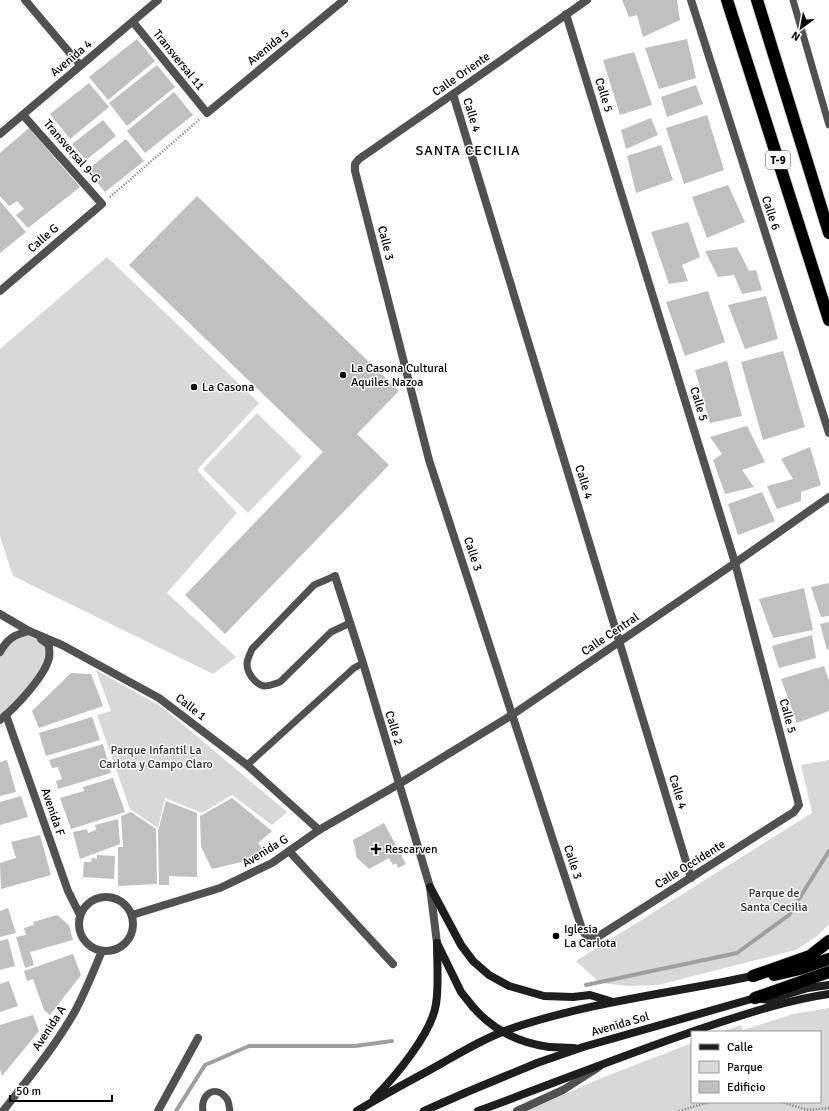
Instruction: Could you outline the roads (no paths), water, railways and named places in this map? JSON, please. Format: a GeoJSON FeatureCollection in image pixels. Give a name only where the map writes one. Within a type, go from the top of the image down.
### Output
{"type":"FeatureCollection","features":[{"type":"Feature","properties":{"kind":"highway","name":"T-9"},"geometry":{"type":"LineString","coordinates":[[727,0],[829,320]]}},
{"type":"Feature","properties":{"kind":"highway","name":"T-9"},"geometry":{"type":"LineString","coordinates":[[757,0],[829,233]]}},
{"type":"Feature","properties":{"kind":"highway"},"geometry":{"type":"LineString","coordinates":[[753,976],[810,956],[829,941]]}},
{"type":"Feature","properties":{"kind":"highway"},"geometry":{"type":"LineString","coordinates":[[753,976],[779,975],[829,959]]}},
{"type":"Feature","properties":{"kind":"highway"},"geometry":{"type":"LineString","coordinates":[[755,998],[829,972]]}},
{"type":"Feature","properties":{"kind":"main road"},"geometry":{"type":"LineString","coordinates":[[430,887],[461,945],[473,961],[489,975],[509,986],[544,996],[573,997],[590,995],[611,1001]]}},
{"type":"Feature","properties":{"kind":"main road"},"geometry":{"type":"LineString","coordinates":[[437,943],[461,992],[482,1017],[502,1033],[526,1043],[549,1047],[583,1047]]}},
{"type":"Feature","properties":{"kind":"main road"},"geometry":{"type":"LineString","coordinates":[[368,1104],[382,1090],[411,1055],[434,1016],[437,1003],[437,943]]}},
{"type":"Feature","properties":{"kind":"main road","name":"Avenida Sol"},"geometry":{"type":"LineString","coordinates":[[357,1111],[480,1042],[509,1030],[539,1020],[611,1001],[660,994],[753,976]]}},
{"type":"Feature","properties":{"kind":"main road","name":"Avenida Sol"},"geometry":{"type":"LineString","coordinates":[[424,1111],[537,1063],[583,1047],[755,998],[768,1000],[808,988],[829,984]]}},
{"type":"Feature","properties":{"kind":"main road"},"geometry":{"type":"LineString","coordinates":[[695,1031],[759,1010],[829,994]]}},
{"type":"Feature","properties":{"kind":"main road"},"geometry":{"type":"LineString","coordinates":[[478,1111],[691,1032]]}},
{"type":"Feature","properties":{"kind":"street","name":"Avenida 4"},"geometry":{"type":"LineString","coordinates":[[0,134],[158,0]]}},
{"type":"Feature","properties":{"kind":"street","name":"Avenida 5"},"geometry":{"type":"LineString","coordinates":[[207,113],[344,0]]}},
{"type":"Feature","properties":{"kind":"street","name":"Calle Oriente"},"geometry":{"type":"LineString","coordinates":[[355,171],[356,164],[359,159],[587,0]]}},
{"type":"Feature","properties":{"kind":"street","name":"Calle 6"},"geometry":{"type":"LineString","coordinates":[[691,0],[829,433]]}},
{"type":"Feature","properties":{"kind":"street"},"geometry":{"type":"LineString","coordinates":[[29,1],[80,65]]}},
{"type":"Feature","properties":{"kind":"street","name":"Calle 5"},"geometry":{"type":"LineString","coordinates":[[566,14],[735,564],[799,805]]}},
{"type":"Feature","properties":{"kind":"street","name":"Transversal 11"},"geometry":{"type":"LineString","coordinates":[[133,22],[207,113]]}},
{"type":"Feature","properties":{"kind":"street","name":"Calle 4"},"geometry":{"type":"LineString","coordinates":[[453,94],[691,878]]}},
{"type":"Feature","properties":{"kind":"street","name":"Transversal 9-G"},"geometry":{"type":"LineString","coordinates":[[24,115],[102,204]]}},
{"type":"Feature","properties":{"kind":"street","name":"Calle 3"},"geometry":{"type":"LineString","coordinates":[[355,171],[429,460],[583,932],[589,938]]}},
{"type":"Feature","properties":{"kind":"street","name":"Calle G"},"geometry":{"type":"LineString","coordinates":[[0,291],[102,204]]}},
{"type":"Feature","properties":{"kind":"street","name":"Calle Central"},"geometry":{"type":"LineString","coordinates":[[400,784],[512,715],[735,564],[829,497]]}},
{"type":"Feature","properties":{"kind":"street","name":"Calle 2"},"geometry":{"type":"LineString","coordinates":[[335,576],[400,784],[430,887]]}},
{"type":"Feature","properties":{"kind":"street"},"geometry":{"type":"LineString","coordinates":[[0,614],[49,645],[49,657],[38,678],[3,717]]}},
{"type":"Feature","properties":{"kind":"street"},"geometry":{"type":"LineString","coordinates":[[0,652],[10,638],[29,631]]}},
{"type":"Feature","properties":{"kind":"street","name":"Calle 1"},"geometry":{"type":"LineString","coordinates":[[29,631],[62,645],[159,698],[247,765],[319,830]]}},
{"type":"Feature","properties":{"kind":"street","name":"Avenida F"},"geometry":{"type":"LineString","coordinates":[[3,717],[68,891],[80,915]]}},
{"type":"Feature","properties":{"kind":"street","name":"Avenida G"},"geometry":{"type":"LineString","coordinates":[[132,915],[220,888],[272,863],[319,830],[400,784]]}},
{"type":"Feature","properties":{"kind":"street","name":"Calle Occidente"},"geometry":{"type":"LineString","coordinates":[[589,938],[598,936],[691,878],[794,812],[799,805]]}},
{"type":"Feature","properties":{"kind":"street"},"geometry":{"type":"LineString","coordinates":[[289,851],[393,964]]}},
{"type":"Feature","properties":{"kind":"street"},"geometry":{"type":"LineString","coordinates":[[430,887],[437,943]]}},
{"type":"Feature","properties":{"kind":"street"},"geometry":{"type":"LineString","coordinates":[[98,898],[114,898],[122,902],[132,915],[133,925],[131,935],[125,944],[114,950],[102,951],[94,949],[82,938],[79,930],[80,915],[84,908],[90,902],[98,898]]}},
{"type":"Feature","properties":{"kind":"street","name":"Avenida A"},"geometry":{"type":"LineString","coordinates":[[4,1111],[43,1059],[73,1014],[84,993],[102,951]]}},
{"type":"Feature","properties":{"kind":"street"},"geometry":{"type":"LineString","coordinates":[[158,1111],[198,1038]]}},
{"type":"Feature","properties":{"kind":"street"},"geometry":{"type":"LineString","coordinates":[[517,1111],[563,1090],[605,1064]]}},
{"type":"Feature","properties":{"kind":"lane"},"geometry":{"type":"LineString","coordinates":[[793,0],[829,125]]}},
{"type":"Feature","properties":{"kind":"lane"},"geometry":{"type":"LineString","coordinates":[[335,576],[314,586],[252,649],[248,659],[248,672],[255,681],[262,686],[271,686],[280,682],[331,632],[350,623]]}},
{"type":"Feature","properties":{"kind":"lane"},"geometry":{"type":"LineString","coordinates":[[247,765],[354,668],[363,663]]}},
{"type":"Feature","properties":{"kind":"lane"},"geometry":{"type":"LineString","coordinates":[[203,1111],[202,1102],[206,1095],[210,1092],[216,1091],[228,1100],[230,1111]]}},
{"type":"Feature","properties":{"kind":"waterway"},"geometry":{"type":"LineString","coordinates":[[586,985],[737,953],[789,915],[829,851]]}},
{"type":"Feature","properties":{"kind":"waterway"},"geometry":{"type":"LineString","coordinates":[[176,1111],[205,1065],[249,1046],[355,1046],[392,1041]]}},
{"type":"Feature","properties":{"kind":"place","name":"La Casona Cultural Aquiles Nazoa"},"geometry":{"type":"Point","coordinates":[343,375]}},
{"type":"Feature","properties":{"kind":"place","name":"La Casona"},"geometry":{"type":"Point","coordinates":[194,387]}},
{"type":"Feature","properties":{"kind":"place","name":"Rescarven"},"geometry":{"type":"Point","coordinates":[376,849]}},
{"type":"Feature","properties":{"kind":"place","name":"Iglesia La Carlota"},"geometry":{"type":"Point","coordinates":[556,936]}},
{"type":"Feature","properties":{"kind":"district","name":"SANTA CECILIA"},"geometry":{"type":"Point","coordinates":[468,150]}},
{"type":"Feature","properties":{"kind":"park label","name":"Parque Infantil La Carlota y Campo Claro"},"geometry":{"type":"Point","coordinates":[156,757]}},
{"type":"Feature","properties":{"kind":"park label","name":"Parque de Santa Cecilia"},"geometry":{"type":"Point","coordinates":[774,900]}}]}
